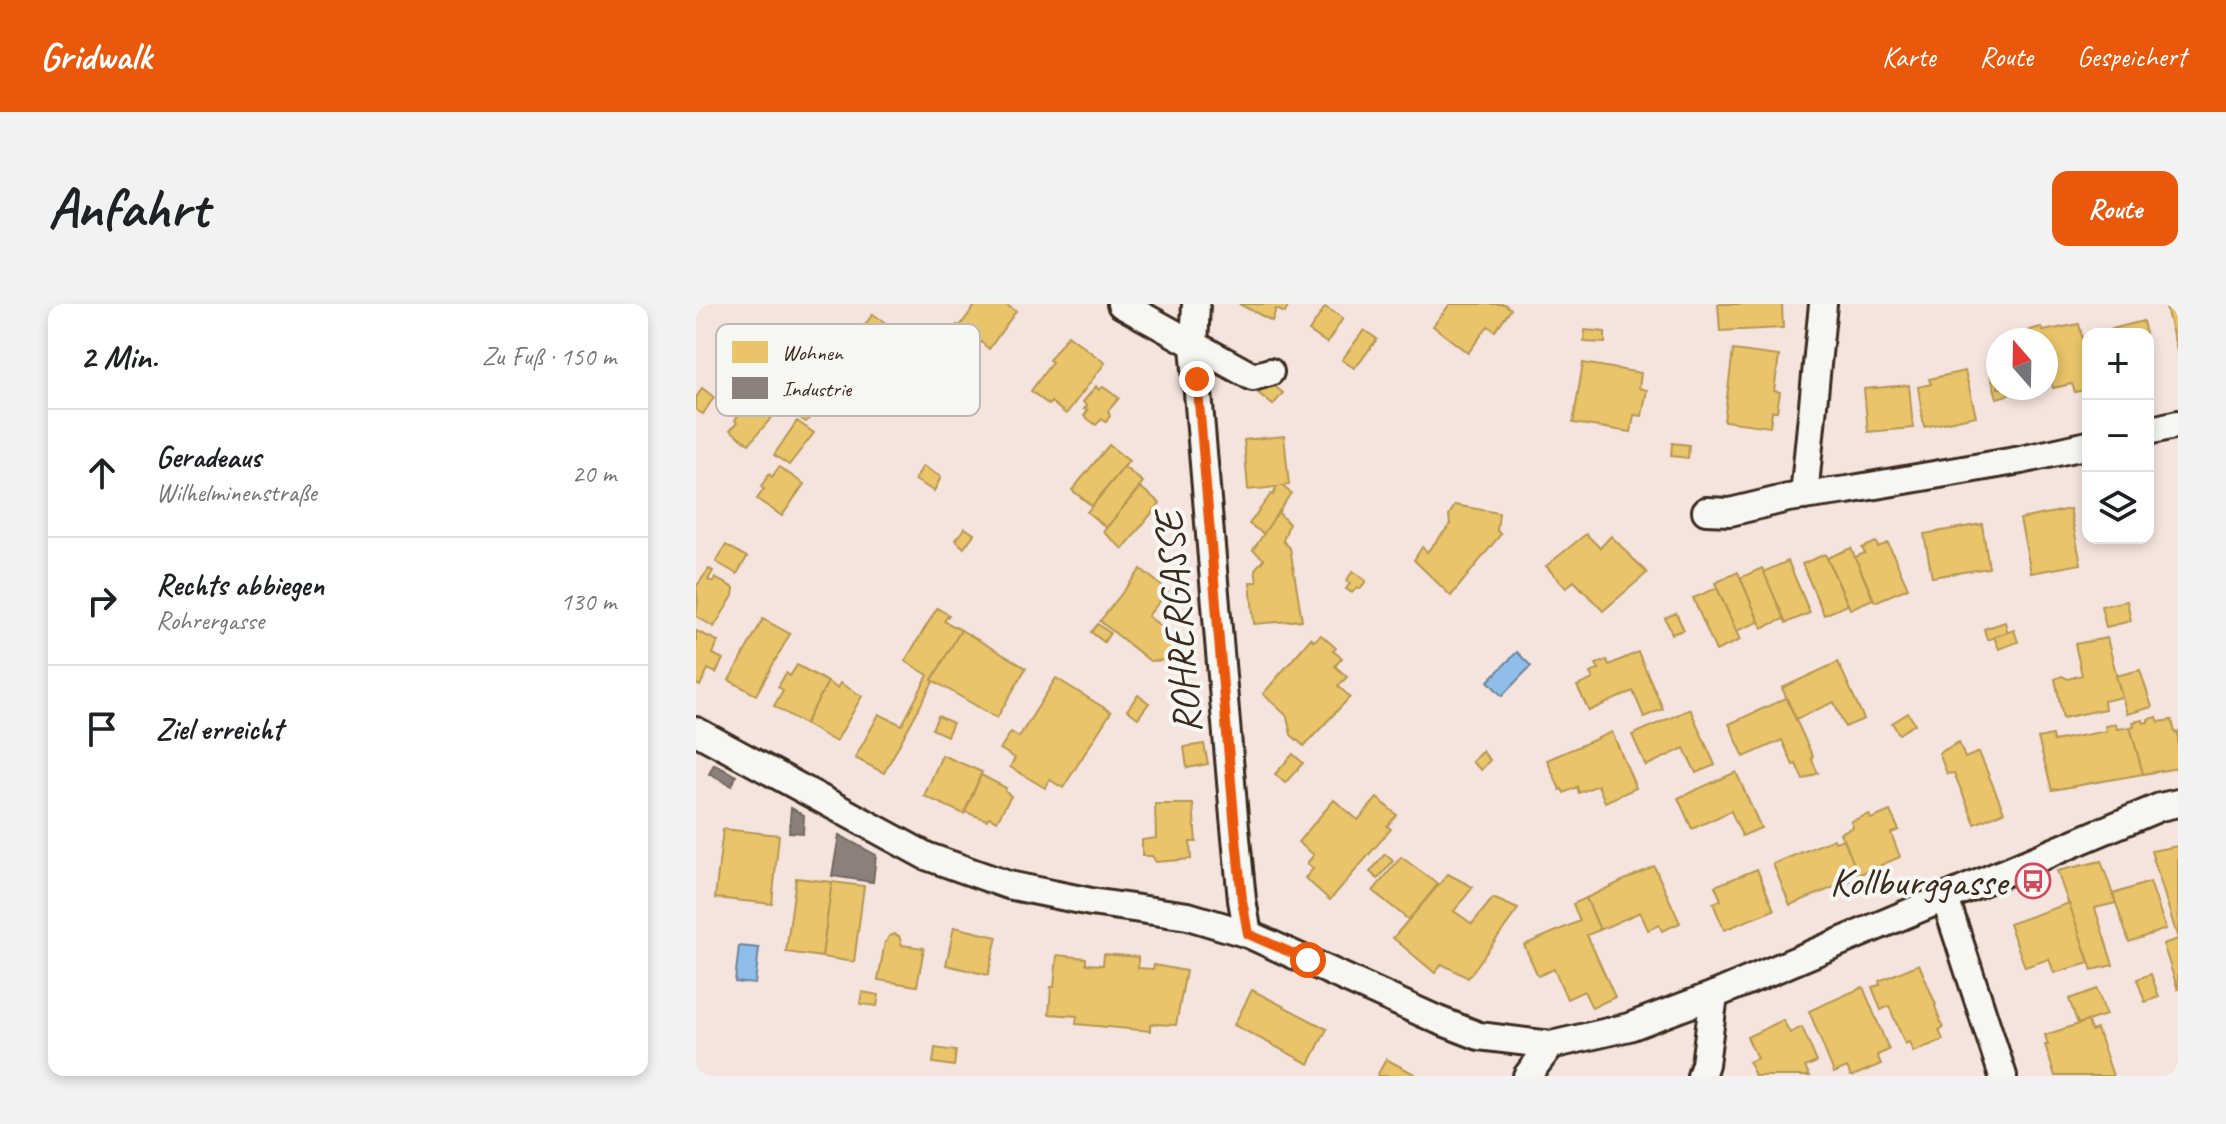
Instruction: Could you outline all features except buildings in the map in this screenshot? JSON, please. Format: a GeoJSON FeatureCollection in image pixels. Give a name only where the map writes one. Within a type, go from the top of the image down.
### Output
{"type":"FeatureCollection","features":[{"type":"Feature","properties":{"kind":"street"},"geometry":{"type":"LineString","coordinates":[[1121,304],[1253,377],[1270,372]]}},
{"type":"Feature","properties":{"kind":"street","name":"ROHRERGASSE"},"geometry":{"type":"LineString","coordinates":[[1196,304],[1194,346],[1234,817],[1248,934]]}},
{"type":"Feature","properties":{"kind":"street"},"geometry":{"type":"LineString","coordinates":[[1804,496],[1823,304]]}},
{"type":"Feature","properties":{"kind":"street"},"geometry":{"type":"LineString","coordinates":[[2154,430],[2178,424]]}},
{"type":"Feature","properties":{"kind":"street"},"geometry":{"type":"LineString","coordinates":[[1706,511],[1730,512],[2082,446]]}},
{"type":"Feature","properties":{"kind":"street"},"geometry":{"type":"LineString","coordinates":[[696,731],[926,856],[1008,885],[1091,902],[1188,916],[1248,934],[1479,1036],[1551,1045],[1629,1027],[1714,995],[2160,807],[2178,803]]}},
{"type":"Feature","properties":{"kind":"street"},"geometry":{"type":"LineString","coordinates":[[1945,898],[2003,1076]]}},
{"type":"Feature","properties":{"kind":"street"},"geometry":{"type":"LineString","coordinates":[[1701,1076],[1714,995]]}},
{"type":"Feature","properties":{"kind":"street"},"geometry":{"type":"LineString","coordinates":[[1527,1076],[1551,1045]]}},
{"type":"Feature","properties":{"kind":"water"},"geometry":{"type":"Polygon","coordinates":[[[1517,652],[1531,666],[1502,696],[1488,681],[1517,652]]]}},
{"type":"Feature","properties":{"kind":"water"},"geometry":{"type":"Polygon","coordinates":[[[739,946],[759,948],[755,984],[735,982],[739,946]]]}},
{"type":"Feature","properties":{"kind":"place","name":"Kollburggasse"},"geometry":{"type":"Point","coordinates":[2033,881]}},
{"type":"Feature","properties":{"kind":"route"},"geometry":{"type":"LineString","coordinates":[[1197,379],[1234,817],[1248,934],[1308,960]]}}]}
